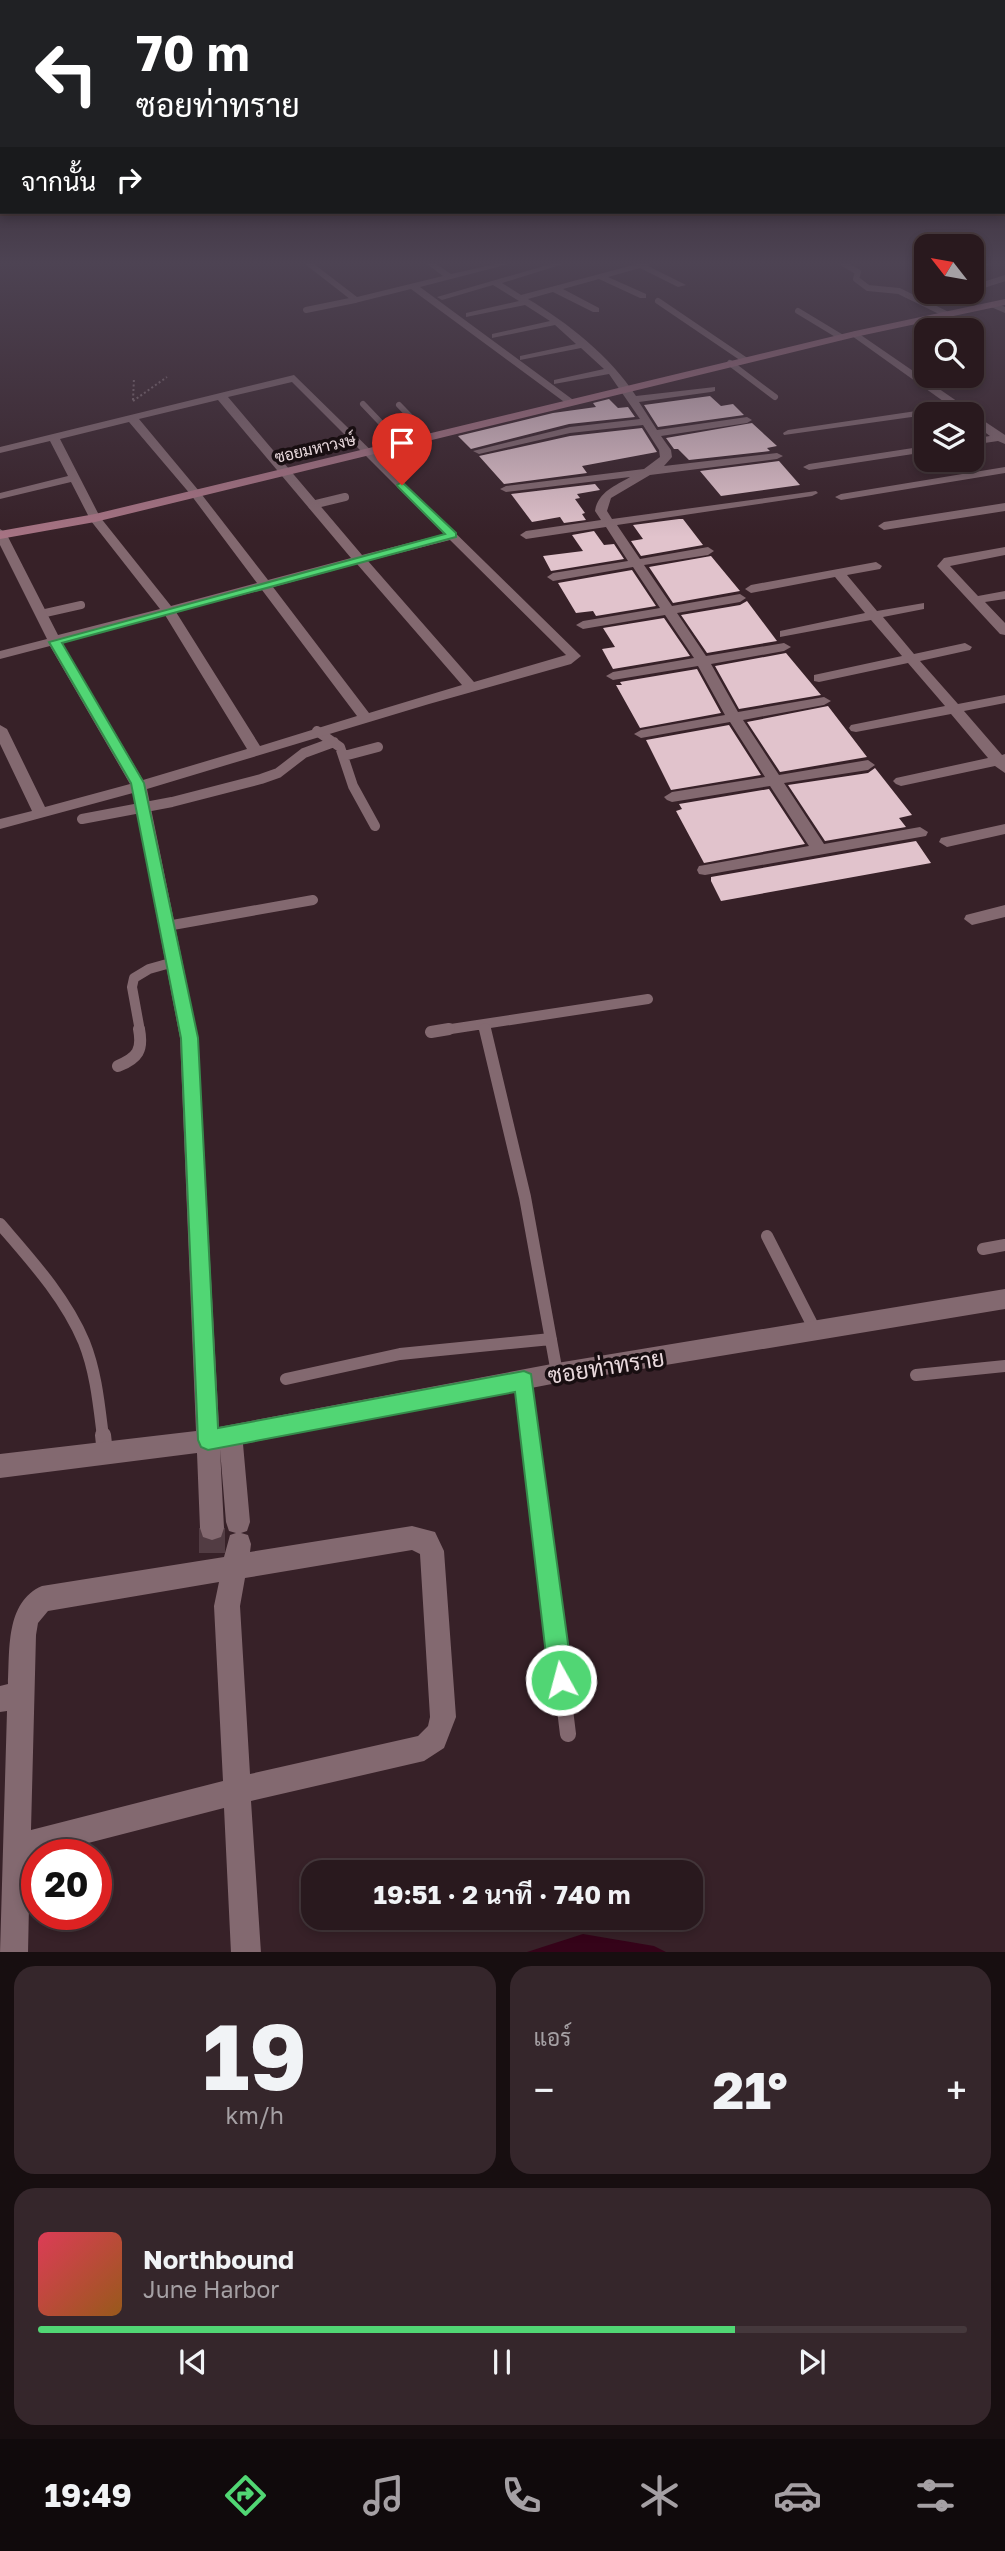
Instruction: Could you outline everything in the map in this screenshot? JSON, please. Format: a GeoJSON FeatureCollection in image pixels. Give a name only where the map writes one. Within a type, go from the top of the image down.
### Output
{"type":"FeatureCollection","features":[{"type":"Feature","properties":{"kind":"street"},"geometry":{"type":"LineString","coordinates":[[507,355],[571,402]]}},
{"type":"Feature","properties":{"kind":"street"},"geometry":{"type":"LineString","coordinates":[[524,358],[537,355]]}},
{"type":"Feature","properties":{"kind":"street"},"geometry":{"type":"LineString","coordinates":[[592,355],[621,390],[621,399],[636,405],[656,433],[666,457],[652,471],[607,496],[601,511],[702,660],[734,718],[820,850]]}},
{"type":"Feature","properties":{"kind":"street","name":"ซอยมหาวงษ์"},"geometry":{"type":"LineString","coordinates":[[0,534],[95,518],[765,355]]}},
{"type":"Feature","properties":{"kind":"street"},"geometry":{"type":"LineString","coordinates":[[885,355],[951,402]]}},
{"type":"Feature","properties":{"kind":"street"},"geometry":{"type":"LineString","coordinates":[[558,382],[605,369]]}},
{"type":"Feature","properties":{"kind":"street"},"geometry":{"type":"LineString","coordinates":[[0,450],[294,378],[573,656],[566,661],[470,686],[0,824]]}},
{"type":"Feature","properties":{"kind":"street"},"geometry":{"type":"LineString","coordinates":[[636,405],[711,389]]}},
{"type":"Feature","properties":{"kind":"street"},"geometry":{"type":"LineString","coordinates":[[221,396],[282,471],[470,686]]}},
{"type":"Feature","properties":{"kind":"street"},"geometry":{"type":"LineString","coordinates":[[132,418],[195,492],[365,717]]}},
{"type":"Feature","properties":{"kind":"street"},"geometry":{"type":"LineString","coordinates":[[788,433],[914,419]]}},
{"type":"Feature","properties":{"kind":"street"},"geometry":{"type":"LineString","coordinates":[[656,433],[747,420]]}},
{"type":"Feature","properties":{"kind":"street"},"geometry":{"type":"LineString","coordinates":[[479,451],[570,430],[647,421]]}},
{"type":"Feature","properties":{"kind":"street"},"geometry":{"type":"LineString","coordinates":[[984,425],[1003,439]]}},
{"type":"Feature","properties":{"kind":"street"},"geometry":{"type":"LineString","coordinates":[[54,437],[95,518],[168,610],[255,750]]}},
{"type":"Feature","properties":{"kind":"street"},"geometry":{"type":"LineString","coordinates":[[984,441],[1003,439]]}},
{"type":"Feature","properties":{"kind":"street"},"geometry":{"type":"LineString","coordinates":[[808,467],[914,451]]}},
{"type":"Feature","properties":{"kind":"street"},"geometry":{"type":"LineString","coordinates":[[506,489],[595,476],[777,456]]}},
{"type":"Feature","properties":{"kind":"street"},"geometry":{"type":"LineString","coordinates":[[841,497],[1005,470]]}},
{"type":"Feature","properties":{"kind":"street"},"geometry":{"type":"LineString","coordinates":[[0,496],[74,478]]}},
{"type":"Feature","properties":{"kind":"street"},"geometry":{"type":"LineString","coordinates":[[526,535],[812,492]]}},
{"type":"Feature","properties":{"kind":"street"},"geometry":{"type":"LineString","coordinates":[[884,526],[1005,508]]}},
{"type":"Feature","properties":{"kind":"street"},"geometry":{"type":"LineString","coordinates":[[0,534],[55,642],[138,785],[189,1038],[220,1438],[246,1952]]}},
{"type":"Feature","properties":{"kind":"street"},"geometry":{"type":"LineString","coordinates":[[0,654],[55,642],[453,535]]}},
{"type":"Feature","properties":{"kind":"street"},"geometry":{"type":"LineString","coordinates":[[553,578],[708,551]]}},
{"type":"Feature","properties":{"kind":"street"},"geometry":{"type":"LineString","coordinates":[[1005,551],[943,563],[944,570],[1005,631]]}},
{"type":"Feature","properties":{"kind":"street"},"geometry":{"type":"LineString","coordinates":[[583,625],[876,566]]}},
{"type":"Feature","properties":{"kind":"street"},"geometry":{"type":"LineString","coordinates":[[838,573],[1003,762]]}},
{"type":"Feature","properties":{"kind":"street"},"geometry":{"type":"LineString","coordinates":[[975,600],[1005,595]]}},
{"type":"Feature","properties":{"kind":"street"},"geometry":{"type":"LineString","coordinates":[[613,676],[702,660],[874,615],[919,606]]}},
{"type":"Feature","properties":{"kind":"street"},"geometry":{"type":"LineString","coordinates":[[819,678],[965,647]]}},
{"type":"Feature","properties":{"kind":"street"},"geometry":{"type":"LineString","coordinates":[[856,729],[1005,699]]}},
{"type":"Feature","properties":{"kind":"street"},"geometry":{"type":"LineString","coordinates":[[641,734],[824,701]]}},
{"type":"Feature","properties":{"kind":"street"},"geometry":{"type":"LineString","coordinates":[[0,729],[40,812]]}},
{"type":"Feature","properties":{"kind":"street"},"geometry":{"type":"LineString","coordinates":[[901,781],[1003,762]]}},
{"type":"Feature","properties":{"kind":"street"},"geometry":{"type":"LineString","coordinates":[[672,797],[868,765]]}},
{"type":"Feature","properties":{"kind":"street"},"geometry":{"type":"LineString","coordinates":[[947,842],[1005,829]]}},
{"type":"Feature","properties":{"kind":"street"},"geometry":{"type":"LineString","coordinates":[[705,870],[920,832]]}},
{"type":"Feature","properties":{"kind":"street"},"geometry":{"type":"LineString","coordinates":[[972,919],[1005,911]]}},
{"type":"Feature","properties":{"kind":"street","name":"ซอยท่าทราย"},"geometry":{"type":"LineString","coordinates":[[0,1466],[220,1438],[557,1373],[1005,1299]]}},
{"type":"Feature","properties":{"kind":"street"},"geometry":{"type":"LineString","coordinates":[[9,1950],[18,1847],[10,1697],[24,1622],[42,1599],[225,1548],[412,1538],[426,1541],[432,1551],[443,1717],[441,1730],[434,1742],[424,1748],[237,1791],[18,1847]]}},
{"type":"Feature","properties":{"kind":"lane"},"geometry":{"type":"LineString","coordinates":[[738,355],[745,360]]}},
{"type":"Feature","properties":{"kind":"lane"},"geometry":{"type":"LineString","coordinates":[[730,363],[775,397]]}},
{"type":"Feature","properties":{"kind":"lane"},"geometry":{"type":"LineString","coordinates":[[363,404],[401,444]]}},
{"type":"Feature","properties":{"kind":"lane"},"geometry":{"type":"LineString","coordinates":[[398,405],[429,437]]}},
{"type":"Feature","properties":{"kind":"lane"},"geometry":{"type":"LineString","coordinates":[[312,505],[345,497]]}},
{"type":"Feature","properties":{"kind":"lane"},"geometry":{"type":"LineString","coordinates":[[41,614],[81,605]]}},
{"type":"Feature","properties":{"kind":"lane"},"geometry":{"type":"LineString","coordinates":[[317,731],[334,743],[344,756],[353,786],[375,826]]}},
{"type":"Feature","properties":{"kind":"lane"},"geometry":{"type":"LineString","coordinates":[[82,819],[144,808],[270,776],[304,753],[334,743]]}},
{"type":"Feature","properties":{"kind":"lane"},"geometry":{"type":"LineString","coordinates":[[344,756],[378,747]]}},
{"type":"Feature","properties":{"kind":"lane"},"geometry":{"type":"LineString","coordinates":[[167,926],[313,900]]}},
{"type":"Feature","properties":{"kind":"lane"},"geometry":{"type":"LineString","coordinates":[[118,1066],[134,1060],[140,1054],[142,1045],[132,987],[134,978],[149,969],[174,962]]}},
{"type":"Feature","properties":{"kind":"lane"},"geometry":{"type":"LineString","coordinates":[[431,1032],[648,999]]}},
{"type":"Feature","properties":{"kind":"lane"},"geometry":{"type":"LineString","coordinates":[[484,1025],[525,1197],[557,1373]]}},
{"type":"Feature","properties":{"kind":"lane"},"geometry":{"type":"LineString","coordinates":[[0,1224],[50,1283],[84,1343],[97,1399],[105,1453]]}},
{"type":"Feature","properties":{"kind":"lane"},"geometry":{"type":"LineString","coordinates":[[767,1236],[817,1332]]}},
{"type":"Feature","properties":{"kind":"lane"},"geometry":{"type":"LineString","coordinates":[[983,1249],[1005,1245]]}},
{"type":"Feature","properties":{"kind":"lane"},"geometry":{"type":"LineString","coordinates":[[286,1379],[400,1354],[551,1339]]}},
{"type":"Feature","properties":{"kind":"lane"},"geometry":{"type":"LineString","coordinates":[[916,1375],[1005,1366]]}},
{"type":"Feature","properties":{"kind":"lane"},"geometry":{"type":"LineString","coordinates":[[524,1380],[568,1734]]}},
{"type":"Feature","properties":{"kind":"path"},"geometry":{"type":"LineString","coordinates":[[133,401],[167,377]]}},
{"type":"Feature","properties":{"kind":"path"},"geometry":{"type":"LineString","coordinates":[[132,418],[134,378]]}},
{"type":"Feature","properties":{"kind":"shaded area"},"geometry":{"type":"Polygon","coordinates":[[[583,1934],[654,1946],[666,1952],[527,1952],[583,1934]]]}},
{"type":"Feature","properties":{"kind":"building"},"geometry":{"type":"Polygon","coordinates":[[[710,396],[721,406],[733,404],[744,415],[658,427],[644,405],[710,396]]]}},
{"type":"Feature","properties":{"kind":"building"},"geometry":{"type":"Polygon","coordinates":[[[609,399],[618,408],[628,407],[635,417],[569,424],[471,449],[458,436],[553,413],[596,407],[593,403],[609,399]]]}},
{"type":"Feature","properties":{"kind":"building"},"geometry":{"type":"Polygon","coordinates":[[[752,423],[777,446],[767,448],[770,451],[689,460],[678,449],[674,449],[666,438],[752,423]]]}},
{"type":"Feature","properties":{"kind":"building"},"geometry":{"type":"Polygon","coordinates":[[[642,428],[657,452],[582,466],[587,473],[504,484],[479,456],[570,436],[642,428]]]}},
{"type":"Feature","properties":{"kind":"building"},"geometry":{"type":"Polygon","coordinates":[[[779,461],[800,485],[721,496],[700,471],[779,461]]]}},
{"type":"Feature","properties":{"kind":"building"},"geometry":{"type":"Polygon","coordinates":[[[595,484],[600,490],[577,494],[580,498],[575,499],[585,513],[582,514],[586,520],[564,523],[560,517],[532,522],[511,494],[595,484]]]}},
{"type":"Feature","properties":{"kind":"building"},"geometry":{"type":"Polygon","coordinates":[[[683,519],[703,545],[641,556],[631,541],[643,539],[633,525],[683,519]]]}},
{"type":"Feature","properties":{"kind":"building"},"geometry":{"type":"Polygon","coordinates":[[[594,531],[604,545],[614,544],[624,559],[551,571],[543,556],[583,551],[572,535],[594,531]]]}},
{"type":"Feature","properties":{"kind":"building"},"geometry":{"type":"Polygon","coordinates":[[[711,556],[740,591],[673,603],[649,567],[711,556]]]}},
{"type":"Feature","properties":{"kind":"building"},"geometry":{"type":"Polygon","coordinates":[[[632,570],[656,606],[596,616],[593,611],[576,613],[558,583],[632,570]]]}},
{"type":"Feature","properties":{"kind":"building"},"geometry":{"type":"Polygon","coordinates":[[[747,601],[777,641],[707,653],[681,615],[740,605],[747,601]]]}},
{"type":"Feature","properties":{"kind":"building"},"geometry":{"type":"Polygon","coordinates":[[[664,618],[690,656],[613,669],[602,649],[615,647],[603,628],[664,618]]]}},
{"type":"Feature","properties":{"kind":"building"},"geometry":{"type":"Polygon","coordinates":[[[786,653],[821,695],[739,709],[715,666],[786,653]]]}},
{"type":"Feature","properties":{"kind":"building"},"geometry":{"type":"Polygon","coordinates":[[[697,669],[721,713],[640,728],[616,685],[622,685],[620,682],[697,669]]]}},
{"type":"Feature","properties":{"kind":"building"},"geometry":{"type":"Polygon","coordinates":[[[828,706],[867,757],[780,772],[747,722],[828,706]]]}},
{"type":"Feature","properties":{"kind":"building"},"geometry":{"type":"Polygon","coordinates":[[[729,725],[761,775],[671,790],[646,740],[729,725]]]}},
{"type":"Feature","properties":{"kind":"building"},"geometry":{"type":"Polygon","coordinates":[[[875,768],[912,815],[899,818],[906,827],[825,841],[788,785],[868,773],[875,768]]]}},
{"type":"Feature","properties":{"kind":"building"},"geometry":{"type":"Polygon","coordinates":[[[769,789],[805,844],[704,863],[676,811],[682,809],[679,804],[769,789]]]}},
{"type":"Feature","properties":{"kind":"building"},"geometry":{"type":"Polygon","coordinates":[[[916,841],[931,863],[721,901],[711,881],[711,877],[916,841]]]}},
{"type":"Feature","properties":{"kind":"tunnel"},"geometry":{"type":"LineString","coordinates":[[212,1528],[212,1553]]}},
{"type":"Feature","properties":{"kind":"route"},"geometry":{"type":"LineString","coordinates":[[402,485],[453,535],[55,642],[126,767],[138,783],[189,1038],[208,1440],[524,1380],[561,1680]]}}]}
